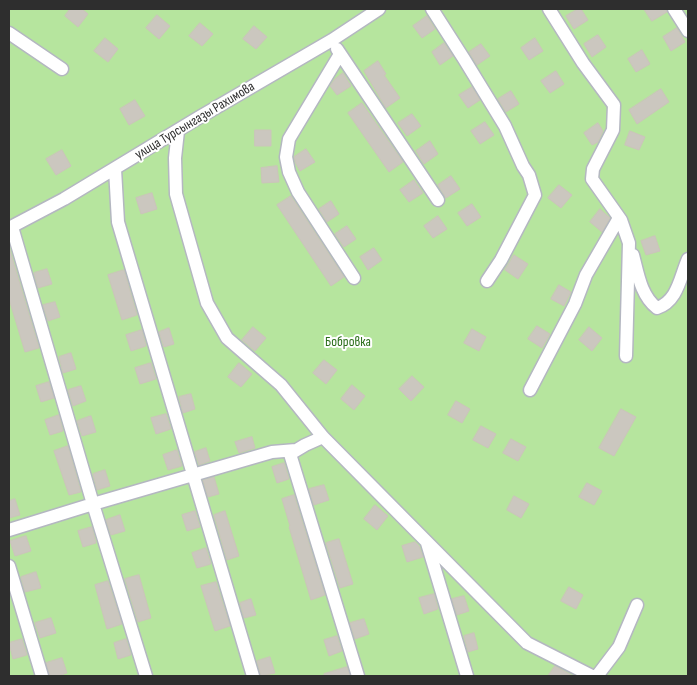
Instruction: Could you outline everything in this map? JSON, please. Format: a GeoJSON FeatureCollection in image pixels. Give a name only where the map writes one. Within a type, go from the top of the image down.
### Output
{"type":"FeatureCollection","features":[{"type":"Feature","properties":{"kind":"street","name":"улица Турсынгазы Рахимова"},"geometry":{"type":"LineString","coordinates":[[10,227],[64,199],[115,169],[332,40],[380,9]]}},
{"type":"Feature","properties":{"kind":"street"},"geometry":{"type":"LineString","coordinates":[[432,9],[505,126],[529,175],[535,195],[501,260],[487,281]]}},
{"type":"Feature","properties":{"kind":"street"},"geometry":{"type":"LineString","coordinates":[[549,9],[583,63],[614,105],[613,130],[593,168],[592,179],[619,218],[650,303],[658,308],[667,304],[674,293],[688,260]]}},
{"type":"Feature","properties":{"kind":"street"},"geometry":{"type":"LineString","coordinates":[[674,9],[688,31]]}},
{"type":"Feature","properties":{"kind":"street"},"geometry":{"type":"LineString","coordinates":[[9,33],[62,69]]}},
{"type":"Feature","properties":{"kind":"street"},"geometry":{"type":"LineString","coordinates":[[332,40],[438,200]]}},
{"type":"Feature","properties":{"kind":"street"},"geometry":{"type":"LineString","coordinates":[[340,54],[289,139],[286,156],[288,172],[298,192],[354,278]]}},
{"type":"Feature","properties":{"kind":"street"},"geometry":{"type":"LineString","coordinates":[[178,131],[175,158],[176,194],[207,303],[228,338],[281,385],[323,437],[527,643],[592,676]]}},
{"type":"Feature","properties":{"kind":"street"},"geometry":{"type":"LineString","coordinates":[[115,169],[118,222],[253,676]]}},
{"type":"Feature","properties":{"kind":"street"},"geometry":{"type":"LineString","coordinates":[[530,390],[575,304],[586,275],[619,218]]}},
{"type":"Feature","properties":{"kind":"street"},"geometry":{"type":"LineString","coordinates":[[10,227],[146,676]]}},
{"type":"Feature","properties":{"kind":"street"},"geometry":{"type":"LineString","coordinates":[[626,356],[629,243]]}},
{"type":"Feature","properties":{"kind":"street"},"geometry":{"type":"LineString","coordinates":[[323,437],[290,454],[358,676]]}},
{"type":"Feature","properties":{"kind":"street"},"geometry":{"type":"LineString","coordinates":[[9,530],[272,452],[296,450]]}},
{"type":"Feature","properties":{"kind":"street"},"geometry":{"type":"LineString","coordinates":[[426,541],[467,676]]}},
{"type":"Feature","properties":{"kind":"street"},"geometry":{"type":"LineString","coordinates":[[9,566],[42,676]]}},
{"type":"Feature","properties":{"kind":"street"},"geometry":{"type":"LineString","coordinates":[[597,676],[619,647],[637,605]]}},
{"type":"Feature","properties":{"kind":"green space","name":"Бобровка"},"geometry":{"type":"Polygon","coordinates":[[[9,9],[688,9],[688,676],[9,676],[9,9]]]}},
{"type":"Feature","properties":{"kind":"building"},"geometry":{"type":"Polygon","coordinates":[[[70,9],[82,9],[88,14],[78,27],[65,16],[70,9]]]}},
{"type":"Feature","properties":{"kind":"building"},"geometry":{"type":"Polygon","coordinates":[[[581,9],[588,20],[574,29],[566,16],[581,9]]]}},
{"type":"Feature","properties":{"kind":"building"},"geometry":{"type":"Polygon","coordinates":[[[644,9],[666,9],[667,12],[652,21],[644,9]]]}},
{"type":"Feature","properties":{"kind":"building"},"geometry":{"type":"Polygon","coordinates":[[[157,15],[170,26],[159,39],[146,28],[157,15]]]}},
{"type":"Feature","properties":{"kind":"building"},"geometry":{"type":"Polygon","coordinates":[[[427,16],[435,29],[422,38],[413,26],[427,16]]]}},
{"type":"Feature","properties":{"kind":"building"},"geometry":{"type":"Polygon","coordinates":[[[200,23],[213,34],[202,46],[189,36],[200,23]]]}},
{"type":"Feature","properties":{"kind":"building"},"geometry":{"type":"Polygon","coordinates":[[[254,26],[267,37],[256,49],[243,39],[254,26]]]}},
{"type":"Feature","properties":{"kind":"building"},"geometry":{"type":"Polygon","coordinates":[[[677,28],[685,42],[671,51],[663,37],[677,28]]]}},
{"type":"Feature","properties":{"kind":"building"},"geometry":{"type":"Polygon","coordinates":[[[598,35],[606,47],[592,57],[584,44],[598,35]]]}},
{"type":"Feature","properties":{"kind":"building"},"geometry":{"type":"Polygon","coordinates":[[[105,38],[118,49],[108,62],[94,51],[105,38]]]}},
{"type":"Feature","properties":{"kind":"building"},"geometry":{"type":"Polygon","coordinates":[[[535,38],[543,51],[529,60],[521,48],[535,38]]]}},
{"type":"Feature","properties":{"kind":"building"},"geometry":{"type":"Polygon","coordinates":[[[444,43],[453,56],[440,65],[432,52],[444,43]]]}},
{"type":"Feature","properties":{"kind":"building"},"geometry":{"type":"Polygon","coordinates":[[[481,44],[490,56],[477,65],[469,52],[481,44]]]}},
{"type":"Feature","properties":{"kind":"building"},"geometry":{"type":"Polygon","coordinates":[[[642,50],[650,64],[636,72],[628,59],[642,50]]]}},
{"type":"Feature","properties":{"kind":"building"},"geometry":{"type":"Polygon","coordinates":[[[378,61],[386,74],[384,75],[400,98],[386,108],[364,71],[378,61]]]}},
{"type":"Feature","properties":{"kind":"building"},"geometry":{"type":"Polygon","coordinates":[[[556,71],[564,84],[550,93],[541,81],[556,71]]]}},
{"type":"Feature","properties":{"kind":"building"},"geometry":{"type":"Polygon","coordinates":[[[343,73],[351,86],[337,95],[330,86],[343,73]]]}},
{"type":"Feature","properties":{"kind":"building"},"geometry":{"type":"Polygon","coordinates":[[[472,87],[480,100],[468,108],[459,95],[472,87]]]}},
{"type":"Feature","properties":{"kind":"building"},"geometry":{"type":"Polygon","coordinates":[[[661,89],[669,102],[637,124],[629,110],[661,89]]]}},
{"type":"Feature","properties":{"kind":"building"},"geometry":{"type":"Polygon","coordinates":[[[511,91],[519,104],[506,112],[498,99],[511,91]]]}},
{"type":"Feature","properties":{"kind":"building"},"geometry":{"type":"Polygon","coordinates":[[[135,100],[145,116],[129,125],[120,109],[135,100]]]}},
{"type":"Feature","properties":{"kind":"building"},"geometry":{"type":"Polygon","coordinates":[[[362,103],[403,162],[389,172],[348,113],[362,103]]]}},
{"type":"Feature","properties":{"kind":"building"},"geometry":{"type":"Polygon","coordinates":[[[412,114],[421,126],[407,136],[398,123],[412,114]]]}},
{"type":"Feature","properties":{"kind":"building"},"geometry":{"type":"Polygon","coordinates":[[[485,122],[494,135],[480,144],[471,131],[485,122]]]}},
{"type":"Feature","properties":{"kind":"building"},"geometry":{"type":"Polygon","coordinates":[[[598,123],[603,131],[598,142],[592,145],[584,133],[598,123]]]}},
{"type":"Feature","properties":{"kind":"building"},"geometry":{"type":"Polygon","coordinates":[[[255,130],[271,130],[271,146],[255,146],[255,130]]]}},
{"type":"Feature","properties":{"kind":"building"},"geometry":{"type":"Polygon","coordinates":[[[630,131],[645,137],[639,150],[625,145],[630,131]]]}},
{"type":"Feature","properties":{"kind":"building"},"geometry":{"type":"Polygon","coordinates":[[[430,141],[438,154],[424,164],[416,151],[430,141]]]}},
{"type":"Feature","properties":{"kind":"building"},"geometry":{"type":"Polygon","coordinates":[[[306,149],[315,162],[300,171],[294,157],[306,149]]]}},
{"type":"Feature","properties":{"kind":"building"},"geometry":{"type":"Polygon","coordinates":[[[62,150],[71,166],[56,175],[46,159],[62,150]]]}},
{"type":"Feature","properties":{"kind":"building"},"geometry":{"type":"Polygon","coordinates":[[[277,166],[279,182],[262,183],[261,168],[277,166]]]}},
{"type":"Feature","properties":{"kind":"building"},"geometry":{"type":"Polygon","coordinates":[[[451,176],[460,189],[446,198],[438,185],[451,176]]]}},
{"type":"Feature","properties":{"kind":"building"},"geometry":{"type":"Polygon","coordinates":[[[414,180],[423,193],[409,202],[400,190],[414,180]]]}},
{"type":"Feature","properties":{"kind":"building"},"geometry":{"type":"Polygon","coordinates":[[[559,185],[572,195],[561,208],[548,198],[559,185]]]}},
{"type":"Feature","properties":{"kind":"building"},"geometry":{"type":"Polygon","coordinates":[[[152,193],[157,209],[141,214],[136,198],[152,193]]]}},
{"type":"Feature","properties":{"kind":"building"},"geometry":{"type":"Polygon","coordinates":[[[291,196],[344,277],[331,286],[277,205],[291,196]]]}},
{"type":"Feature","properties":{"kind":"building"},"geometry":{"type":"Polygon","coordinates":[[[331,201],[339,214],[327,222],[319,209],[331,201]]]}},
{"type":"Feature","properties":{"kind":"building"},"geometry":{"type":"Polygon","coordinates":[[[472,204],[481,217],[467,226],[458,213],[472,204]]]}},
{"type":"Feature","properties":{"kind":"building"},"geometry":{"type":"Polygon","coordinates":[[[600,209],[610,218],[602,232],[590,222],[600,209]]]}},
{"type":"Feature","properties":{"kind":"building"},"geometry":{"type":"Polygon","coordinates":[[[438,216],[447,229],[433,238],[424,226],[438,216]]]}},
{"type":"Feature","properties":{"kind":"building"},"geometry":{"type":"Polygon","coordinates":[[[347,226],[356,239],[344,247],[335,234],[347,226]]]}},
{"type":"Feature","properties":{"kind":"building"},"geometry":{"type":"Polygon","coordinates":[[[655,236],[660,251],[646,255],[641,241],[655,236]]]}},
{"type":"Feature","properties":{"kind":"building"},"geometry":{"type":"Polygon","coordinates":[[[9,247],[39,348],[25,352],[9,299],[9,247]]]}},
{"type":"Feature","properties":{"kind":"building"},"geometry":{"type":"Polygon","coordinates":[[[374,248],[382,260],[368,270],[360,257],[374,248]]]}},
{"type":"Feature","properties":{"kind":"building"},"geometry":{"type":"Polygon","coordinates":[[[514,255],[528,264],[518,279],[505,270],[514,255]]]}},
{"type":"Feature","properties":{"kind":"building"},"geometry":{"type":"Polygon","coordinates":[[[47,269],[52,284],[38,288],[34,273],[47,269]]]}},
{"type":"Feature","properties":{"kind":"building"},"geometry":{"type":"Polygon","coordinates":[[[124,270],[137,315],[122,320],[108,275],[124,270]]]}},
{"type":"Feature","properties":{"kind":"building"},"geometry":{"type":"Polygon","coordinates":[[[559,285],[571,292],[564,306],[551,299],[559,285]]]}},
{"type":"Feature","properties":{"kind":"building"},"geometry":{"type":"Polygon","coordinates":[[[55,302],[60,317],[48,321],[43,305],[55,302]]]}},
{"type":"Feature","properties":{"kind":"building"},"geometry":{"type":"Polygon","coordinates":[[[537,326],[550,334],[542,348],[528,339],[537,326]]]}},
{"type":"Feature","properties":{"kind":"building"},"geometry":{"type":"Polygon","coordinates":[[[253,327],[266,338],[255,351],[242,340],[253,327]]]}},
{"type":"Feature","properties":{"kind":"building"},"geometry":{"type":"Polygon","coordinates":[[[589,327],[602,338],[592,351],[579,340],[589,327]]]}},
{"type":"Feature","properties":{"kind":"building"},"geometry":{"type":"Polygon","coordinates":[[[169,328],[174,344],[164,347],[159,332],[169,328]]]}},
{"type":"Feature","properties":{"kind":"building"},"geometry":{"type":"Polygon","coordinates":[[[472,329],[486,337],[479,351],[464,343],[472,329]]]}},
{"type":"Feature","properties":{"kind":"building"},"geometry":{"type":"Polygon","coordinates":[[[142,330],[146,346],[131,351],[126,335],[142,330]]]}},
{"type":"Feature","properties":{"kind":"building"},"geometry":{"type":"Polygon","coordinates":[[[71,353],[76,369],[63,373],[59,357],[71,353]]]}},
{"type":"Feature","properties":{"kind":"building"},"geometry":{"type":"Polygon","coordinates":[[[324,360],[337,370],[326,384],[313,373],[324,360]]]}},
{"type":"Feature","properties":{"kind":"building"},"geometry":{"type":"Polygon","coordinates":[[[151,363],[156,379],[140,384],[135,368],[151,363]]]}},
{"type":"Feature","properties":{"kind":"building"},"geometry":{"type":"Polygon","coordinates":[[[239,363],[252,374],[241,387],[228,377],[239,363]]]}},
{"type":"Feature","properties":{"kind":"building"},"geometry":{"type":"Polygon","coordinates":[[[412,376],[424,387],[411,401],[399,389],[412,376]]]}},
{"type":"Feature","properties":{"kind":"building"},"geometry":{"type":"Polygon","coordinates":[[[49,382],[54,398],[41,402],[36,386],[49,382]]]}},
{"type":"Feature","properties":{"kind":"building"},"geometry":{"type":"Polygon","coordinates":[[[352,385],[365,396],[354,410],[341,399],[352,385]]]}},
{"type":"Feature","properties":{"kind":"building"},"geometry":{"type":"Polygon","coordinates":[[[81,386],[86,401],[73,406],[68,390],[81,386]]]}},
{"type":"Feature","properties":{"kind":"building"},"geometry":{"type":"Polygon","coordinates":[[[191,394],[195,409],[183,413],[179,397],[191,394]]]}},
{"type":"Feature","properties":{"kind":"building"},"geometry":{"type":"Polygon","coordinates":[[[456,401],[470,409],[462,423],[448,415],[456,401]]]}},
{"type":"Feature","properties":{"kind":"building"},"geometry":{"type":"Polygon","coordinates":[[[621,409],[636,417],[614,456],[599,448],[621,409]]]}},
{"type":"Feature","properties":{"kind":"building"},"geometry":{"type":"Polygon","coordinates":[[[166,414],[171,429],[156,434],[151,418],[166,414]]]}},
{"type":"Feature","properties":{"kind":"building"},"geometry":{"type":"Polygon","coordinates":[[[59,415],[63,431],[50,435],[45,420],[59,415]]]}},
{"type":"Feature","properties":{"kind":"building"},"geometry":{"type":"Polygon","coordinates":[[[91,416],[96,432],[82,436],[77,421],[91,416]]]}},
{"type":"Feature","properties":{"kind":"building"},"geometry":{"type":"Polygon","coordinates":[[[481,426],[496,434],[488,448],[473,440],[481,426]]]}},
{"type":"Feature","properties":{"kind":"building"},"geometry":{"type":"Polygon","coordinates":[[[252,437],[255,448],[239,453],[235,442],[252,437]]]}},
{"type":"Feature","properties":{"kind":"building"},"geometry":{"type":"Polygon","coordinates":[[[511,439],[526,447],[518,461],[503,453],[511,439]]]}},
{"type":"Feature","properties":{"kind":"building"},"geometry":{"type":"Polygon","coordinates":[[[68,446],[81,492],[69,495],[54,451],[68,446]]]}},
{"type":"Feature","properties":{"kind":"building"},"geometry":{"type":"Polygon","coordinates":[[[206,448],[210,461],[199,465],[195,452],[206,448]]]}},
{"type":"Feature","properties":{"kind":"building"},"geometry":{"type":"Polygon","coordinates":[[[177,450],[182,466],[168,470],[163,455],[177,450]]]}},
{"type":"Feature","properties":{"kind":"building"},"geometry":{"type":"Polygon","coordinates":[[[284,463],[289,479],[277,483],[272,467],[284,463]]]}},
{"type":"Feature","properties":{"kind":"building"},"geometry":{"type":"Polygon","coordinates":[[[105,470],[110,486],[97,490],[93,474],[105,470]]]}},
{"type":"Feature","properties":{"kind":"building"},"geometry":{"type":"Polygon","coordinates":[[[214,477],[219,494],[208,497],[203,480],[214,477]]]}},
{"type":"Feature","properties":{"kind":"building"},"geometry":{"type":"Polygon","coordinates":[[[587,483],[602,491],[594,505],[579,497],[587,483]]]}},
{"type":"Feature","properties":{"kind":"building"},"geometry":{"type":"Polygon","coordinates":[[[324,485],[329,500],[314,505],[309,489],[324,485]]]}},
{"type":"Feature","properties":{"kind":"building"},"geometry":{"type":"Polygon","coordinates":[[[294,495],[325,595],[311,600],[282,499],[294,495]]]}},
{"type":"Feature","properties":{"kind":"building"},"geometry":{"type":"Polygon","coordinates":[[[514,496],[529,504],[521,518],[507,510],[514,496]]]}},
{"type":"Feature","properties":{"kind":"building"},"geometry":{"type":"Polygon","coordinates":[[[15,499],[20,515],[9,518],[9,501],[15,499]]]}},
{"type":"Feature","properties":{"kind":"building"},"geometry":{"type":"Polygon","coordinates":[[[375,505],[388,516],[377,530],[364,519],[375,505]]]}},
{"type":"Feature","properties":{"kind":"building"},"geometry":{"type":"Polygon","coordinates":[[[195,511],[200,527],[187,531],[182,515],[195,511]]]}},
{"type":"Feature","properties":{"kind":"building"},"geometry":{"type":"Polygon","coordinates":[[[225,511],[239,556],[227,560],[214,515],[225,511]]]}},
{"type":"Feature","properties":{"kind":"building"},"geometry":{"type":"Polygon","coordinates":[[[120,515],[125,531],[111,535],[106,520],[120,515]]]}},
{"type":"Feature","properties":{"kind":"building"},"geometry":{"type":"Polygon","coordinates":[[[92,527],[96,543],[83,547],[78,531],[92,527]]]}},
{"type":"Feature","properties":{"kind":"building"},"geometry":{"type":"Polygon","coordinates":[[[26,536],[31,551],[15,556],[10,541],[26,536]]]}},
{"type":"Feature","properties":{"kind":"building"},"geometry":{"type":"Polygon","coordinates":[[[339,539],[353,584],[340,588],[326,543],[339,539]]]}},
{"type":"Feature","properties":{"kind":"building"},"geometry":{"type":"Polygon","coordinates":[[[415,542],[419,546],[423,557],[407,562],[402,546],[415,542]]]}},
{"type":"Feature","properties":{"kind":"building"},"geometry":{"type":"Polygon","coordinates":[[[206,548],[211,564],[197,568],[192,553],[206,548]]]}},
{"type":"Feature","properties":{"kind":"building"},"geometry":{"type":"Polygon","coordinates":[[[36,572],[41,588],[25,592],[21,577],[36,572]]]}},
{"type":"Feature","properties":{"kind":"building"},"geometry":{"type":"Polygon","coordinates":[[[139,575],[151,618],[138,622],[125,579],[139,575]]]}},
{"type":"Feature","properties":{"kind":"building"},"geometry":{"type":"Polygon","coordinates":[[[108,581],[122,624],[107,629],[95,585],[108,581]]]}},
{"type":"Feature","properties":{"kind":"building"},"geometry":{"type":"Polygon","coordinates":[[[216,582],[230,626],[215,631],[201,586],[216,582]]]}},
{"type":"Feature","properties":{"kind":"building"},"geometry":{"type":"Polygon","coordinates":[[[569,587],[583,595],[576,609],[561,601],[569,587]]]}},
{"type":"Feature","properties":{"kind":"building"},"geometry":{"type":"Polygon","coordinates":[[[434,594],[438,609],[424,614],[419,598],[434,594]]]}},
{"type":"Feature","properties":{"kind":"building"},"geometry":{"type":"Polygon","coordinates":[[[464,596],[469,611],[457,615],[452,599],[464,596]]]}},
{"type":"Feature","properties":{"kind":"building"},"geometry":{"type":"Polygon","coordinates":[[[251,599],[256,615],[244,618],[240,603],[251,599]]]}},
{"type":"Feature","properties":{"kind":"building"},"geometry":{"type":"Polygon","coordinates":[[[51,618],[56,633],[40,638],[35,623],[51,618]]]}},
{"type":"Feature","properties":{"kind":"building"},"geometry":{"type":"Polygon","coordinates":[[[364,619],[369,634],[355,639],[350,623],[364,619]]]}},
{"type":"Feature","properties":{"kind":"building"},"geometry":{"type":"Polygon","coordinates":[[[474,633],[478,649],[468,652],[464,636],[474,633]]]}},
{"type":"Feature","properties":{"kind":"building"},"geometry":{"type":"Polygon","coordinates":[[[337,636],[342,651],[329,656],[324,640],[337,636]]]}},
{"type":"Feature","properties":{"kind":"building"},"geometry":{"type":"Polygon","coordinates":[[[22,639],[27,655],[13,659],[9,643],[22,639]]]}},
{"type":"Feature","properties":{"kind":"building"},"geometry":{"type":"Polygon","coordinates":[[[126,639],[131,655],[118,659],[114,643],[126,639]]]}},
{"type":"Feature","properties":{"kind":"building"},"geometry":{"type":"Polygon","coordinates":[[[270,657],[275,673],[261,676],[257,661],[270,657]]]}},
{"type":"Feature","properties":{"kind":"building"},"geometry":{"type":"Polygon","coordinates":[[[62,658],[67,673],[50,676],[46,663],[62,658]]]}},
{"type":"Feature","properties":{"kind":"building"},"geometry":{"type":"Polygon","coordinates":[[[555,666],[566,672],[573,676],[548,676],[555,666]]]}},
{"type":"Feature","properties":{"kind":"building"},"geometry":{"type":"Polygon","coordinates":[[[347,667],[350,676],[324,676],[324,674],[347,667]]]}}]}
